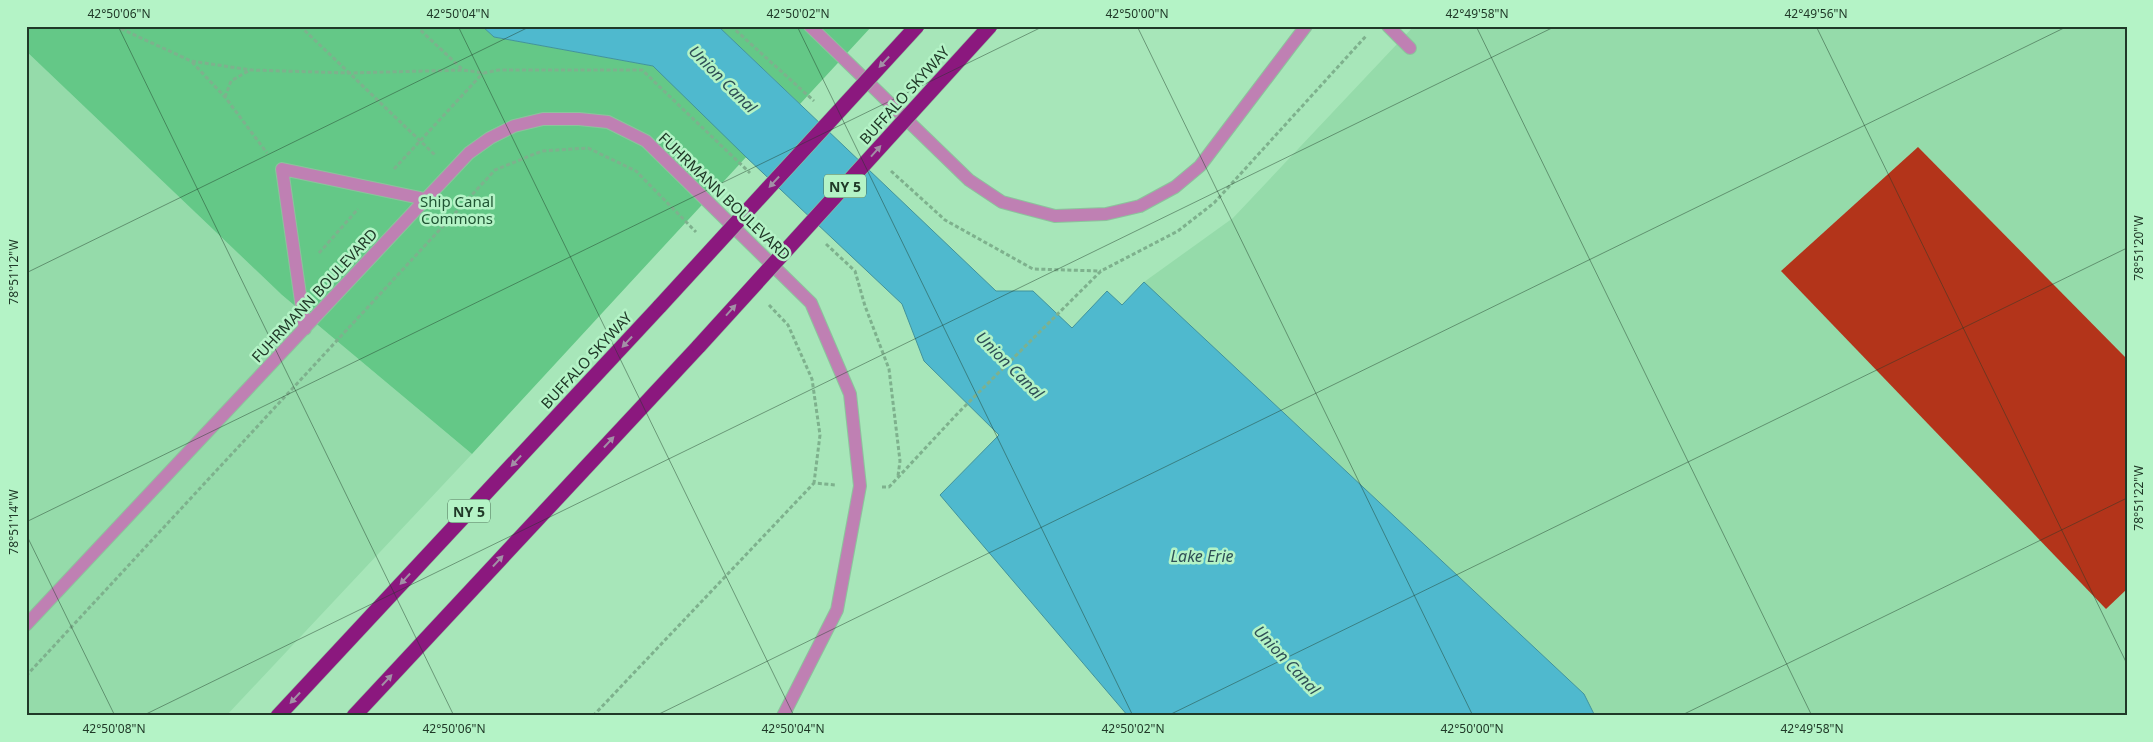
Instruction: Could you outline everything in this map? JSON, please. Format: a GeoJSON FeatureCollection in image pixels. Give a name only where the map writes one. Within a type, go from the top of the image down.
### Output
{"type":"FeatureCollection","features":[{"type":"Feature","properties":{"kind":"highway","name":"BUFFALO SKYWAY"},"geometry":{"type":"LineString","coordinates":[[278,716],[660,306],[917,26]]}},
{"type":"Feature","properties":{"kind":"highway","name":"BUFFALO SKYWAY"},"geometry":{"type":"LineString","coordinates":[[354,716],[699,346],[990,26]]}},
{"type":"Feature","properties":{"kind":"street"},"geometry":{"type":"LineString","coordinates":[[810,26],[969,180],[1002,202],[1055,216],[1106,214],[1140,206],[1175,186],[1200,166],[1306,26]]}},
{"type":"Feature","properties":{"kind":"street"},"geometry":{"type":"LineString","coordinates":[[1388,26],[1410,48]]}},
{"type":"Feature","properties":{"kind":"street","name":"FUHRMANN BOULEVARD"},"geometry":{"type":"LineString","coordinates":[[26,625],[469,153],[490,138],[514,126],[543,119],[579,119],[608,122],[646,141],[811,303],[850,394],[860,486],[837,610],[783,716]]}},
{"type":"Feature","properties":{"kind":"street"},"geometry":{"type":"LineString","coordinates":[[305,329],[282,169],[425,199]]}},
{"type":"Feature","properties":{"kind":"path"},"geometry":{"type":"LineString","coordinates":[[116,26],[191,61],[251,70],[349,73],[463,70],[416,26]]}},
{"type":"Feature","properties":{"kind":"path"},"geometry":{"type":"LineString","coordinates":[[300,26],[432,152]]}},
{"type":"Feature","properties":{"kind":"path"},"geometry":{"type":"LineString","coordinates":[[731,26],[820,106]]}},
{"type":"Feature","properties":{"kind":"path"},"geometry":{"type":"LineString","coordinates":[[877,486],[889,487],[1073,296],[1101,271],[1178,231],[1214,203],[1369,34]]}},
{"type":"Feature","properties":{"kind":"path"},"geometry":{"type":"LineString","coordinates":[[191,61],[225,97],[269,156]]}},
{"type":"Feature","properties":{"kind":"path"},"geometry":{"type":"LineString","coordinates":[[225,97],[231,81],[251,70]]}},
{"type":"Feature","properties":{"kind":"path"},"geometry":{"type":"LineString","coordinates":[[26,676],[495,170],[542,151],[588,148],[636,172],[698,234]]}},
{"type":"Feature","properties":{"kind":"path"},"geometry":{"type":"LineString","coordinates":[[886,167],[945,220],[1033,269],[1101,271]]}},
{"type":"Feature","properties":{"kind":"path"},"geometry":{"type":"LineString","coordinates":[[856,272],[865,306],[889,369],[900,461],[898,478]]}},
{"type":"Feature","properties":{"kind":"path"},"geometry":{"type":"LineString","coordinates":[[593,716],[814,483],[820,435],[812,379],[788,325],[767,304]]}},
{"type":"Feature","properties":{"kind":"path"},"geometry":{"type":"LineString","coordinates":[[814,483],[831,484]]}},
{"type":"Feature","properties":{"kind":"shaded area"},"geometry":{"type":"Polygon","coordinates":[[[1414,26],[2127,26],[2127,716],[1595,716],[1584,694],[1144,282],[1233,218],[1414,26]]]}},
{"type":"Feature","properties":{"kind":"shaded area"},"geometry":{"type":"Polygon","coordinates":[[[26,51],[282,295],[472,454],[226,716],[26,716],[26,51]]]}},
{"type":"Feature","properties":{"kind":"green space","name":"Ship Canal Commons"},"geometry":{"type":"Polygon","coordinates":[[[26,26],[482,26],[494,37],[653,66],[748,155],[472,454],[282,295],[26,51],[26,26]]]}},
{"type":"Feature","properties":{"kind":"green space"},"geometry":{"type":"Polygon","coordinates":[[[718,26],[872,26],[800,104],[718,26]]]}},
{"type":"Feature","properties":{"kind":"water","name":"Lake Erie"},"geometry":{"type":"Polygon","coordinates":[[[482,26],[718,26],[996,291],[1033,291],[1072,328],[1107,291],[1122,305],[1144,282],[1584,694],[1595,716],[1128,716],[940,495],[999,435],[924,361],[902,304],[746,157],[653,66],[494,37],[482,26]]]}},
{"type":"Feature","properties":{"kind":"building"},"geometry":{"type":"Polygon","coordinates":[[[1918,147],[2127,359],[2127,589],[2106,609],[1781,271],[1918,147]]]}},
{"type":"Feature","properties":{"kind":"water label","name":"Union Canal"},"geometry":{"type":"Point","coordinates":[723,79]}},
{"type":"Feature","properties":{"kind":"water label","name":"Union Canal"},"geometry":{"type":"Point","coordinates":[1010,365]}},
{"type":"Feature","properties":{"kind":"water label","name":"Union Canal"},"geometry":{"type":"Point","coordinates":[1287,660]}}]}
